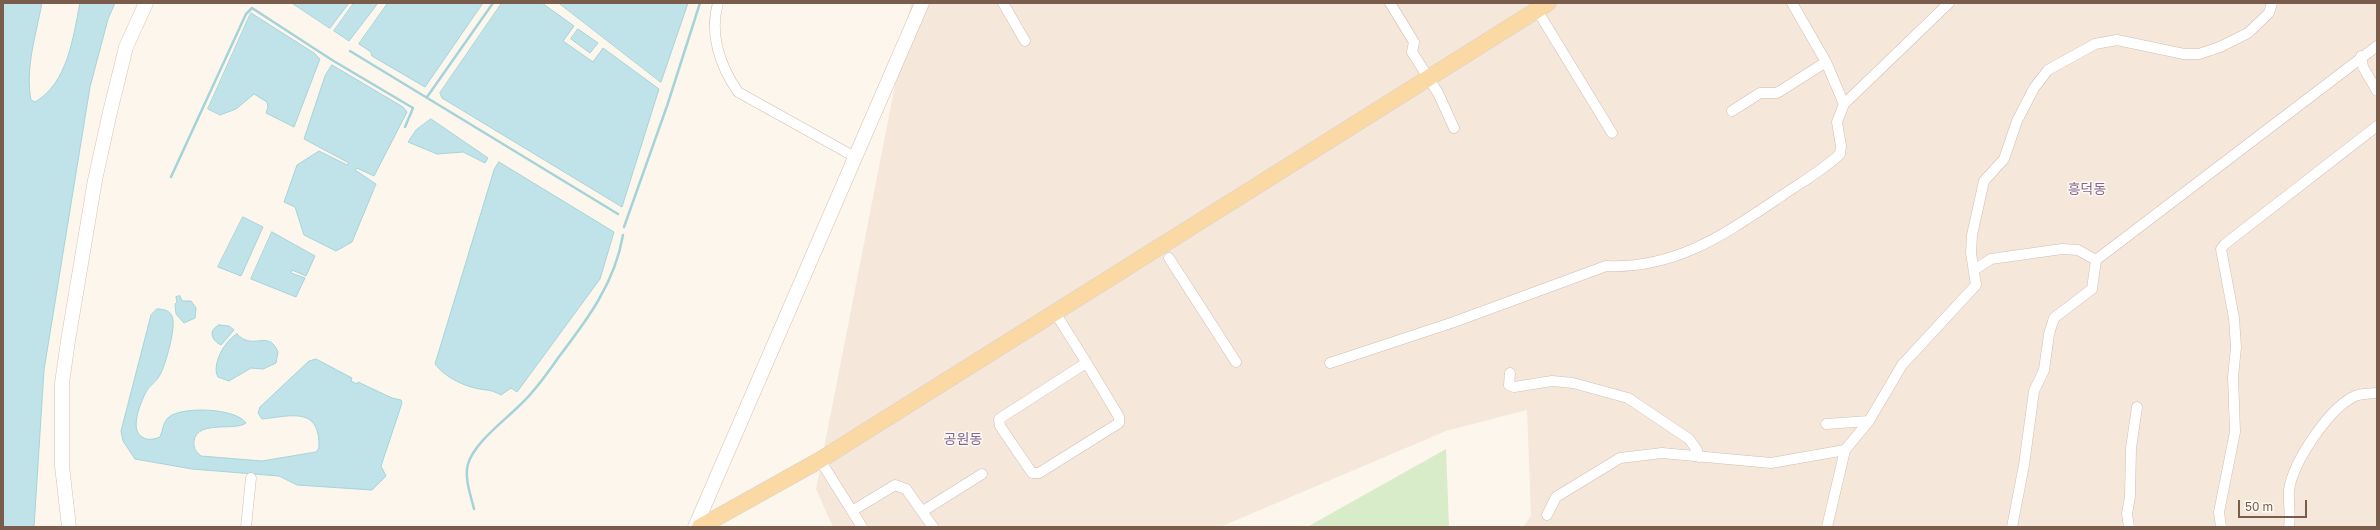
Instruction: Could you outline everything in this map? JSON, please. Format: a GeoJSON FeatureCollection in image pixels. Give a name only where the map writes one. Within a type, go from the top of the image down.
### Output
{"type":"FeatureCollection","features":[{"type":"Feature","properties":{"kind":"main road"},"geometry":{"type":"LineString","coordinates":[[69,527],[62,466],[62,383],[68,341],[94,180],[126,46],[146,3]]}},
{"type":"Feature","properties":{"kind":"main road"},"geometry":{"type":"LineString","coordinates":[[696,527],[922,3]]}},
{"type":"Feature","properties":{"kind":"main road"},"geometry":{"type":"LineString","coordinates":[[700,527],[820,460],[1542,6]]}},
{"type":"Feature","properties":{"kind":"street"},"geometry":{"type":"LineString","coordinates":[[718,3],[713,19],[717,49],[729,78],[738,92],[855,157]]}},
{"type":"Feature","properties":{"kind":"street"},"geometry":{"type":"LineString","coordinates":[[1003,3],[1025,41]]}},
{"type":"Feature","properties":{"kind":"street"},"geometry":{"type":"LineString","coordinates":[[1390,3],[1414,42],[1412,52],[1438,93],[1454,128]]}},
{"type":"Feature","properties":{"kind":"street"},"geometry":{"type":"LineString","coordinates":[[1792,3],[1826,62],[1844,104]]}},
{"type":"Feature","properties":{"kind":"street"},"geometry":{"type":"LineString","coordinates":[[1330,363],[1454,322],[1606,266],[1627,267],[1654,264],[1725,234],[1824,167],[1840,154],[1841,146],[1837,122],[1844,104],[1949,3]]}},
{"type":"Feature","properties":{"kind":"street"},"geometry":{"type":"LineString","coordinates":[[1827,527],[1845,450],[1869,421],[1902,365],[1976,285],[1971,253],[1972,235],[1984,181],[2004,159],[2017,121],[2034,88],[2048,70],[2094,44],[2117,40],[2184,54],[2198,54],[2220,47],[2248,33],[2269,13],[2272,3]]}},
{"type":"Feature","properties":{"kind":"street"},"geometry":{"type":"LineString","coordinates":[[1542,6],[1612,133]]}},
{"type":"Feature","properties":{"kind":"street"},"geometry":{"type":"LineString","coordinates":[[2012,527],[2024,465],[2034,391],[2044,370],[2049,334],[2054,318],[2092,289],[2096,260],[2362,56],[2376,48]]}},
{"type":"Feature","properties":{"kind":"street"},"geometry":{"type":"LineString","coordinates":[[2362,56],[2362,67],[2377,91]]}},
{"type":"Feature","properties":{"kind":"street"},"geometry":{"type":"LineString","coordinates":[[1732,111],[1760,93],[1777,93],[1826,62]]}},
{"type":"Feature","properties":{"kind":"street"},"geometry":{"type":"LineString","coordinates":[[2221,527],[2219,512],[2235,432],[2233,377],[2236,347],[2233,311],[2221,249],[2225,244],[2377,126]]}},
{"type":"Feature","properties":{"kind":"street"},"geometry":{"type":"LineString","coordinates":[[1974,270],[1992,259],[2062,249],[2078,250],[2096,260]]}},
{"type":"Feature","properties":{"kind":"street"},"geometry":{"type":"LineString","coordinates":[[1169,258],[1236,362]]}},
{"type":"Feature","properties":{"kind":"street"},"geometry":{"type":"LineString","coordinates":[[1055,313],[1086,363],[1119,417],[1119,423],[1039,473],[1032,473],[1000,426],[999,419],[1086,363]]}},
{"type":"Feature","properties":{"kind":"street"},"geometry":{"type":"LineString","coordinates":[[1510,374],[1509,385],[1514,387],[1552,381],[1573,383],[1628,398],[1689,439],[1698,450],[1699,457]]}},
{"type":"Feature","properties":{"kind":"street"},"geometry":{"type":"LineString","coordinates":[[2289,527],[2291,511],[2289,491],[2295,472],[2314,437],[2343,403],[2355,396],[2377,393]]}},
{"type":"Feature","properties":{"kind":"street"},"geometry":{"type":"LineString","coordinates":[[2129,527],[2127,514],[2130,496],[2131,448],[2137,407]]}},
{"type":"Feature","properties":{"kind":"street"},"geometry":{"type":"LineString","coordinates":[[1826,424],[1869,421]]}},
{"type":"Feature","properties":{"kind":"street"},"geometry":{"type":"LineString","coordinates":[[1547,516],[1556,497],[1620,458],[1662,453],[1771,463],[1845,450]]}},
{"type":"Feature","properties":{"kind":"street"},"geometry":{"type":"LineString","coordinates":[[820,460],[862,527]]}},
{"type":"Feature","properties":{"kind":"street"},"geometry":{"type":"LineString","coordinates":[[923,511],[982,474]]}},
{"type":"Feature","properties":{"kind":"street"},"geometry":{"type":"LineString","coordinates":[[246,527],[251,478]]}},
{"type":"Feature","properties":{"kind":"street"},"geometry":{"type":"LineString","coordinates":[[852,511],[894,485],[906,489],[933,527]]}},
{"type":"Feature","properties":{"kind":"shaded area"},"geometry":{"type":"Polygon","coordinates":[[[911,3],[2377,3],[2377,527],[1523,527],[1531,516],[1527,410],[1446,431],[1220,527],[833,527],[816,489],[911,3]]]}},
{"type":"Feature","properties":{"kind":"green space"},"geometry":{"type":"Polygon","coordinates":[[[1446,449],[1449,527],[1307,527],[1446,449]]]}},
{"type":"Feature","properties":{"kind":"water"},"geometry":{"type":"Polygon","coordinates":[[[3,3],[42,3],[32,52],[29,76],[31,100],[35,102],[46,94],[62,71],[75,30],[80,3],[115,3],[108,19],[90,87],[44,370],[34,527],[3,527],[3,3]]]}},
{"type":"Feature","properties":{"kind":"water"},"geometry":{"type":"Polygon","coordinates":[[[292,3],[349,3],[330,28],[292,3]]]}},
{"type":"Feature","properties":{"kind":"water"},"geometry":{"type":"Polygon","coordinates":[[[354,3],[378,3],[349,41],[334,31],[354,3]]]}},
{"type":"Feature","properties":{"kind":"water"},"geometry":{"type":"Polygon","coordinates":[[[388,3],[483,3],[425,87],[372,56],[371,52],[359,44],[388,3]]]}},
{"type":"Feature","properties":{"kind":"water"},"geometry":{"type":"Polygon","coordinates":[[[502,3],[542,3],[574,26],[563,41],[593,62],[603,48],[659,89],[622,207],[442,98],[440,93],[502,3]]]}},
{"type":"Feature","properties":{"kind":"water"},"geometry":{"type":"Polygon","coordinates":[[[559,3],[688,3],[661,82],[559,3]]]}},
{"type":"Feature","properties":{"kind":"water"},"geometry":{"type":"Polygon","coordinates":[[[251,13],[314,53],[320,59],[294,127],[266,113],[268,107],[267,102],[254,94],[236,109],[220,115],[208,109],[251,13]]]}},
{"type":"Feature","properties":{"kind":"water"},"geometry":{"type":"Polygon","coordinates":[[[578,29],[598,43],[590,53],[571,39],[578,29]]]}},
{"type":"Feature","properties":{"kind":"water"},"geometry":{"type":"Polygon","coordinates":[[[332,65],[403,107],[407,112],[374,176],[357,168],[355,170],[376,184],[352,242],[336,251],[304,235],[295,207],[284,202],[297,165],[319,151],[347,165],[349,163],[304,139],[325,76],[332,65]]]}},
{"type":"Feature","properties":{"kind":"water"},"geometry":{"type":"Polygon","coordinates":[[[431,119],[488,158],[485,163],[463,152],[437,154],[408,142],[416,130],[431,119]]]}},
{"type":"Feature","properties":{"kind":"water"},"geometry":{"type":"Polygon","coordinates":[[[499,162],[614,232],[600,279],[517,392],[511,388],[501,395],[493,391],[475,388],[461,383],[446,375],[435,364],[494,170],[499,162]]]}},
{"type":"Feature","properties":{"kind":"water"},"geometry":{"type":"Polygon","coordinates":[[[243,217],[263,227],[241,276],[218,267],[243,217]]]}},
{"type":"Feature","properties":{"kind":"water"},"geometry":{"type":"Polygon","coordinates":[[[272,232],[315,256],[306,276],[292,270],[291,273],[305,278],[296,297],[251,279],[272,232]]]}},
{"type":"Feature","properties":{"kind":"water"},"geometry":{"type":"Polygon","coordinates":[[[180,296],[182,301],[191,301],[196,308],[195,318],[184,323],[176,314],[176,297],[180,296]]]}},
{"type":"Feature","properties":{"kind":"water"},"geometry":{"type":"Polygon","coordinates":[[[157,309],[166,310],[171,314],[173,321],[172,337],[162,370],[147,390],[137,415],[136,428],[142,437],[154,439],[160,437],[165,421],[176,413],[209,410],[232,414],[246,423],[233,426],[215,427],[199,432],[195,437],[194,446],[196,451],[201,456],[262,461],[316,452],[319,448],[318,435],[315,425],[309,420],[302,417],[293,416],[262,419],[258,413],[260,407],[309,361],[316,359],[352,378],[351,381],[357,384],[358,382],[392,398],[401,400],[402,403],[381,466],[386,476],[372,490],[297,485],[279,476],[192,469],[135,459],[123,441],[121,431],[151,315],[157,309]]]}},
{"type":"Feature","properties":{"kind":"water"},"geometry":{"type":"Polygon","coordinates":[[[219,325],[229,326],[234,330],[221,345],[213,338],[212,335],[213,330],[219,325]]]}},
{"type":"Feature","properties":{"kind":"water"},"geometry":{"type":"Polygon","coordinates":[[[237,334],[243,339],[249,341],[270,342],[274,345],[278,352],[276,363],[263,369],[251,368],[229,381],[218,377],[216,366],[220,353],[232,337],[237,334]]]}},
{"type":"Feature","properties":{"kind":"waterway"},"geometry":{"type":"LineString","coordinates":[[427,97],[493,3]]}},
{"type":"Feature","properties":{"kind":"waterway"},"geometry":{"type":"LineString","coordinates":[[624,227],[667,106],[700,3]]}},
{"type":"Feature","properties":{"kind":"waterway"},"geometry":{"type":"LineString","coordinates":[[171,177],[246,14],[252,8],[332,60],[413,108],[405,127]]}},
{"type":"Feature","properties":{"kind":"waterway"},"geometry":{"type":"LineString","coordinates":[[350,51],[618,214]]}},
{"type":"Feature","properties":{"kind":"waterway"},"geometry":{"type":"LineString","coordinates":[[474,509],[468,487],[467,475],[468,464],[471,456],[483,440],[535,389],[579,330],[607,285],[614,269],[623,235]]}},
{"type":"Feature","properties":{"kind":"district","name":"흥덕동"},"geometry":{"type":"Point","coordinates":[2087,190]}},
{"type":"Feature","properties":{"kind":"district","name":"공원동"},"geometry":{"type":"Point","coordinates":[963,440]}}]}
